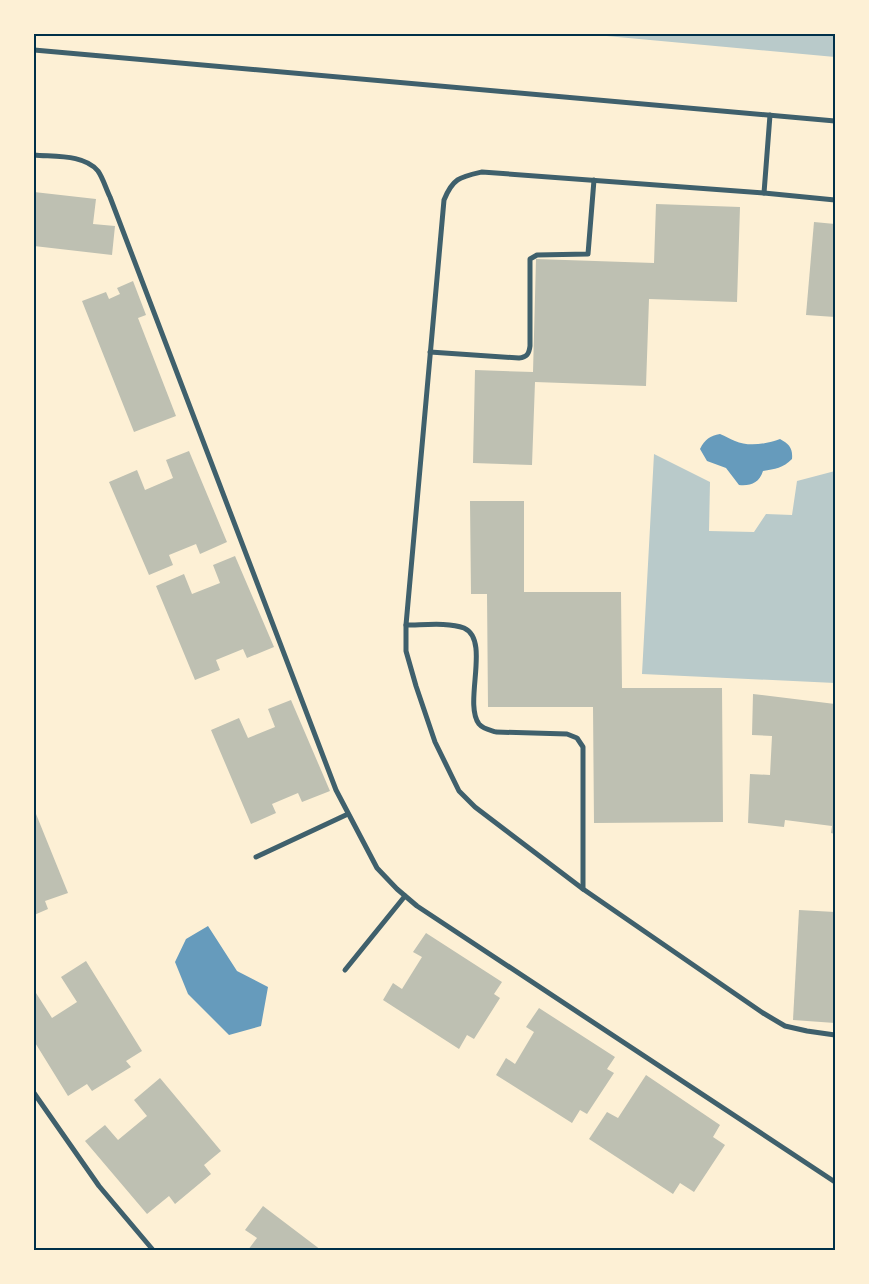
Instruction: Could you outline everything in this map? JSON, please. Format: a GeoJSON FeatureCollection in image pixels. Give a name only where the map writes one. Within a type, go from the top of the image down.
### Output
{"type":"FeatureCollection","features":[{"type":"Feature","properties":{"kind":"street"},"geometry":{"type":"LineString","coordinates":[[34,50],[835,120]]}},
{"type":"Feature","properties":{"kind":"street"},"geometry":{"type":"LineString","coordinates":[[764,193],[770,115]]}},
{"type":"Feature","properties":{"kind":"street"},"geometry":{"type":"LineString","coordinates":[[34,155],[75,159],[89,163],[99,172],[336,790],[377,868],[405,896],[425,912],[835,1182]]}},
{"type":"Feature","properties":{"kind":"street"},"geometry":{"type":"LineString","coordinates":[[835,200],[482,172],[464,176],[450,185],[444,200],[406,625],[406,651],[434,742],[459,791],[475,807],[583,889],[763,1014],[785,1026],[835,1035]]}},
{"type":"Feature","properties":{"kind":"street"},"geometry":{"type":"LineString","coordinates":[[430,352],[519,358],[527,355],[530,346],[530,259],[537,256],[588,254],[594,180]]}},
{"type":"Feature","properties":{"kind":"street"},"geometry":{"type":"LineString","coordinates":[[406,625],[456,626],[466,629],[474,638],[476,649],[474,711],[478,723],[485,729],[496,732],[567,734],[576,738],[584,748],[583,889]]}},
{"type":"Feature","properties":{"kind":"street"},"geometry":{"type":"LineString","coordinates":[[256,857],[348,814]]}},
{"type":"Feature","properties":{"kind":"street"},"geometry":{"type":"LineString","coordinates":[[345,970],[405,896]]}},
{"type":"Feature","properties":{"kind":"street"},"geometry":{"type":"LineString","coordinates":[[34,1093],[99,1186],[153,1250]]}},
{"type":"Feature","properties":{"kind":"shaded area"},"geometry":{"type":"Polygon","coordinates":[[[585,34],[835,34],[835,57],[585,34]]]}},
{"type":"Feature","properties":{"kind":"shaded area"},"geometry":{"type":"Polygon","coordinates":[[[654,454],[710,482],[709,531],[754,532],[766,514],[792,515],[797,481],[835,471],[835,683],[642,674],[654,454]]]}},
{"type":"Feature","properties":{"kind":"water"},"geometry":{"type":"Polygon","coordinates":[[[720,434],[746,444],[780,439],[790,447],[792,459],[775,469],[763,471],[754,483],[739,485],[726,468],[707,461],[700,449],[708,438],[720,434]]]}},
{"type":"Feature","properties":{"kind":"water"},"geometry":{"type":"Polygon","coordinates":[[[208,926],[237,971],[268,987],[261,1026],[229,1035],[188,994],[175,962],[186,939],[208,926]]]}},
{"type":"Feature","properties":{"kind":"building"},"geometry":{"type":"Polygon","coordinates":[[[34,192],[96,199],[93,224],[115,226],[112,255],[34,246],[34,192]]]}},
{"type":"Feature","properties":{"kind":"building"},"geometry":{"type":"Polygon","coordinates":[[[656,204],[740,207],[737,302],[649,299],[646,386],[535,382],[532,465],[473,463],[475,370],[533,372],[536,259],[654,263],[656,204]]]}},
{"type":"Feature","properties":{"kind":"building"},"geometry":{"type":"Polygon","coordinates":[[[814,222],[835,224],[835,317],[806,315],[814,222]]]}},
{"type":"Feature","properties":{"kind":"building"},"geometry":{"type":"Polygon","coordinates":[[[133,281],[146,315],[138,318],[176,416],[134,432],[82,301],[106,292],[109,299],[120,294],[117,288],[133,281]]]}},
{"type":"Feature","properties":{"kind":"building"},"geometry":{"type":"Polygon","coordinates":[[[189,451],[227,542],[200,554],[196,544],[169,555],[173,565],[149,575],[109,482],[137,470],[145,490],[173,478],[166,460],[189,451]]]}},
{"type":"Feature","properties":{"kind":"building"},"geometry":{"type":"Polygon","coordinates":[[[470,501],[524,501],[524,592],[621,592],[622,688],[722,688],[723,822],[594,823],[593,707],[488,707],[487,594],[471,594],[470,501]]]}},
{"type":"Feature","properties":{"kind":"building"},"geometry":{"type":"Polygon","coordinates":[[[235,556],[274,647],[247,658],[243,649],[216,660],[220,670],[195,680],[156,586],[184,574],[192,594],[220,583],[213,565],[235,556]]]}},
{"type":"Feature","properties":{"kind":"building"},"geometry":{"type":"Polygon","coordinates":[[[753,694],[835,704],[835,834],[831,833],[832,826],[785,820],[784,827],[748,823],[750,774],[770,775],[772,736],[752,735],[753,694]]]}},
{"type":"Feature","properties":{"kind":"building"},"geometry":{"type":"Polygon","coordinates":[[[291,700],[330,791],[302,802],[298,793],[272,804],[276,813],[251,824],[211,730],[239,718],[248,738],[275,727],[268,709],[291,700]]]}},
{"type":"Feature","properties":{"kind":"building"},"geometry":{"type":"Polygon","coordinates":[[[34,809],[68,893],[45,901],[48,909],[34,915],[34,809]]]}},
{"type":"Feature","properties":{"kind":"building"},"geometry":{"type":"Polygon","coordinates":[[[799,910],[835,912],[835,1023],[793,1020],[799,910]]]}},
{"type":"Feature","properties":{"kind":"building"},"geometry":{"type":"Polygon","coordinates":[[[426,933],[502,982],[494,994],[500,998],[474,1039],[467,1035],[459,1049],[383,1000],[393,983],[402,989],[422,957],[413,952],[426,933]]]}},
{"type":"Feature","properties":{"kind":"building"},"geometry":{"type":"Polygon","coordinates":[[[86,961],[142,1051],[126,1061],[131,1067],[92,1091],[87,1084],[68,1096],[34,1041],[34,994],[36,993],[52,1018],[77,1002],[61,977],[86,961]]]}},
{"type":"Feature","properties":{"kind":"building"},"geometry":{"type":"Polygon","coordinates":[[[539,1008],[615,1057],[607,1069],[614,1073],[587,1114],[580,1110],[572,1123],[496,1075],[506,1058],[515,1064],[534,1032],[526,1027],[539,1008]]]}},
{"type":"Feature","properties":{"kind":"building"},"geometry":{"type":"Polygon","coordinates":[[[646,1075],[720,1125],[713,1137],[725,1145],[694,1192],[680,1183],[673,1194],[589,1139],[607,1112],[618,1118],[646,1075]]]}},
{"type":"Feature","properties":{"kind":"building"},"geometry":{"type":"Polygon","coordinates":[[[160,1078],[221,1151],[204,1165],[211,1174],[175,1204],[169,1196],[147,1214],[85,1141],[105,1125],[118,1140],[147,1116],[134,1100],[160,1078]]]}},
{"type":"Feature","properties":{"kind":"building"},"geometry":{"type":"Polygon","coordinates":[[[263,1206],[321,1250],[248,1250],[257,1238],[245,1230],[263,1206]]]}}]}
